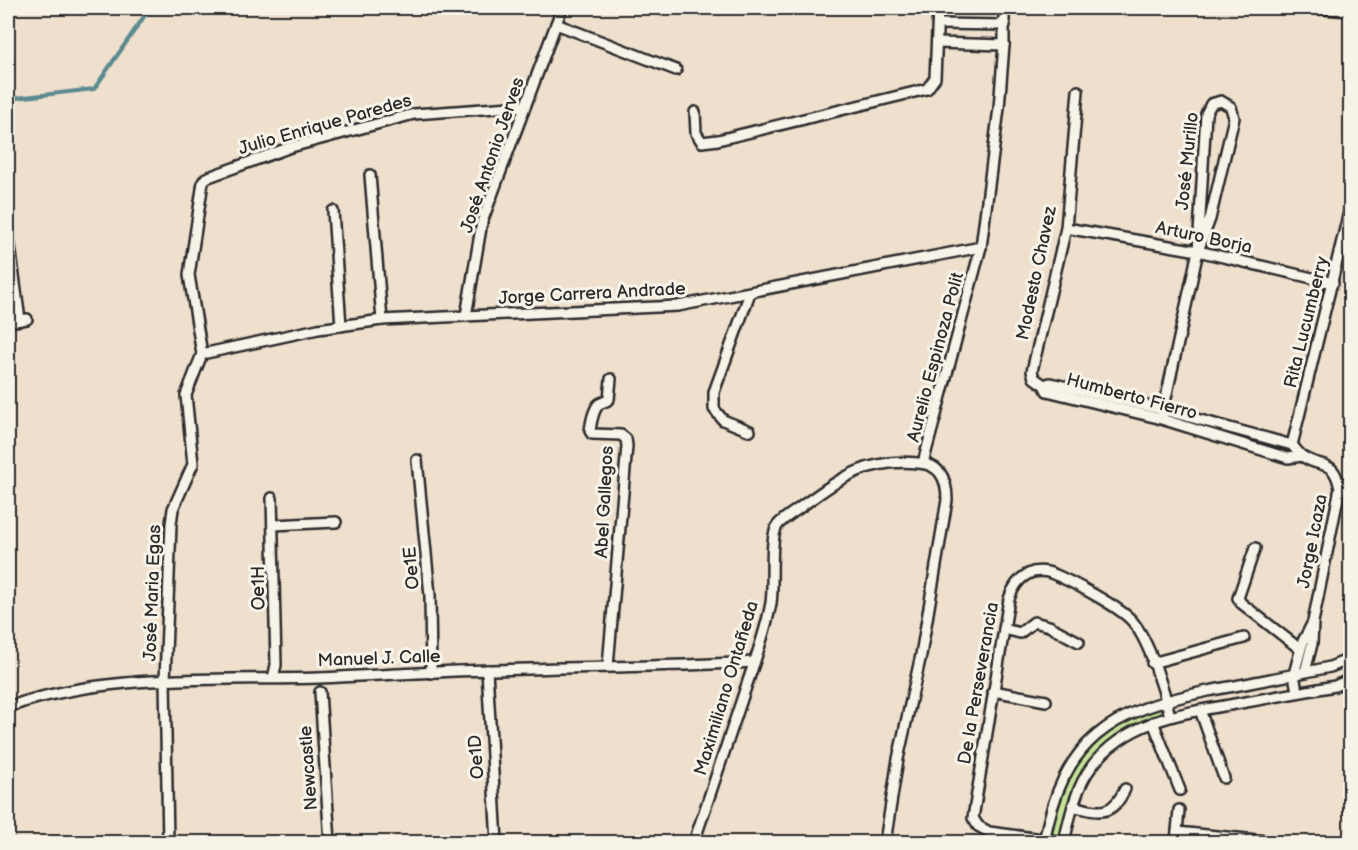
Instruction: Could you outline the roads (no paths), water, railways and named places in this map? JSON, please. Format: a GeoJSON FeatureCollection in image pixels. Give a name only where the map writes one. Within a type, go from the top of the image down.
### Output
{"type":"FeatureCollection","features":[{"type":"Feature","properties":{"kind":"street","name":"José Antonio Jerves"},"geometry":{"type":"LineString","coordinates":[[466,316],[482,222],[562,8]]}},
{"type":"Feature","properties":{"kind":"street"},"geometry":{"type":"LineString","coordinates":[[695,112],[696,133],[702,142],[927,89],[935,78],[938,8]]}},
{"type":"Feature","properties":{"kind":"street","name":"Aurelio Espinoza Polit"},"geometry":{"type":"LineString","coordinates":[[885,843],[898,759],[921,655],[947,500],[945,481],[940,471],[923,463],[969,299],[981,247],[996,135],[1004,45],[1004,8]]}},
{"type":"Feature","properties":{"kind":"street"},"geometry":{"type":"LineString","coordinates":[[1311,8],[1350,11]]}},
{"type":"Feature","properties":{"kind":"street"},"geometry":{"type":"LineString","coordinates":[[556,24],[676,70]]}},
{"type":"Feature","properties":{"kind":"street"},"geometry":{"type":"LineString","coordinates":[[938,24],[1005,25]]}},
{"type":"Feature","properties":{"kind":"street"},"geometry":{"type":"LineString","coordinates":[[981,44],[982,24]]}},
{"type":"Feature","properties":{"kind":"street"},"geometry":{"type":"LineString","coordinates":[[937,43],[1004,45]]}},
{"type":"Feature","properties":{"kind":"street","name":"Modesto Chavez"},"geometry":{"type":"LineString","coordinates":[[1044,385],[1034,378],[1032,371],[1066,228],[1078,91]]}},
{"type":"Feature","properties":{"kind":"street","name":"José Murillo"},"geometry":{"type":"LineString","coordinates":[[1162,414],[1198,251],[1210,219],[1234,118],[1231,106],[1221,101],[1211,104],[1206,114],[1198,251]]}},
{"type":"Feature","properties":{"kind":"street","name":"Julio Enrique Paredes"},"geometry":{"type":"LineString","coordinates":[[202,354],[189,275],[203,182],[206,178],[291,147],[414,114],[525,106]]}},
{"type":"Feature","properties":{"kind":"street"},"geometry":{"type":"LineString","coordinates":[[370,175],[382,320]]}},
{"type":"Feature","properties":{"kind":"street","name":"Rita Lucumberry"},"geometry":{"type":"LineString","coordinates":[[1292,445],[1334,283],[1350,208]]}},
{"type":"Feature","properties":{"kind":"street"},"geometry":{"type":"LineString","coordinates":[[333,211],[341,326]]}},
{"type":"Feature","properties":{"kind":"street","name":"Arturo Borja"},"geometry":{"type":"LineString","coordinates":[[1066,228],[1198,251],[1334,283]]}},
{"type":"Feature","properties":{"kind":"street"},"geometry":{"type":"LineString","coordinates":[[8,231],[24,319],[8,322]]}},
{"type":"Feature","properties":{"kind":"street","name":"Jorge Carrera Andrade"},"geometry":{"type":"LineString","coordinates":[[202,354],[382,320],[647,309],[696,304],[981,247]]}},
{"type":"Feature","properties":{"kind":"street"},"geometry":{"type":"LineString","coordinates":[[750,293],[714,392],[714,409],[723,420],[750,431]]}},
{"type":"Feature","properties":{"kind":"street","name":"José Maria Egas"},"geometry":{"type":"LineString","coordinates":[[168,843],[165,680],[171,517],[194,464],[186,395],[202,354]]}},
{"type":"Feature","properties":{"kind":"street","name":"Abel Gallegos"},"geometry":{"type":"LineString","coordinates":[[609,666],[627,446],[626,439],[621,435],[596,435],[590,431],[596,409],[609,399],[611,378]]}},
{"type":"Feature","properties":{"kind":"street","name":"Humberto Fierro"},"geometry":{"type":"LineString","coordinates":[[1044,385],[1050,383],[1162,414],[1292,445],[1302,456],[1332,468]]}},
{"type":"Feature","properties":{"kind":"street","name":"Humberto Fierro"},"geometry":{"type":"LineString","coordinates":[[1162,414],[1288,458],[1302,456]]}},
{"type":"Feature","properties":{"kind":"street","name":"Oe1E"},"geometry":{"type":"LineString","coordinates":[[417,460],[430,595],[431,673]]}},
{"type":"Feature","properties":{"kind":"street","name":"Maximiliano Ontañeda"},"geometry":{"type":"LineString","coordinates":[[694,843],[754,662],[771,603],[774,539],[777,527],[819,494],[863,468],[891,462],[923,463]]}},
{"type":"Feature","properties":{"kind":"street","name":"Jorge Icaza"},"geometry":{"type":"LineString","coordinates":[[1305,672],[1340,488],[1332,468]]}},
{"type":"Feature","properties":{"kind":"street","name":"Oe1H"},"geometry":{"type":"LineString","coordinates":[[272,498],[276,665],[273,678]]}},
{"type":"Feature","properties":{"kind":"street"},"geometry":{"type":"LineString","coordinates":[[273,525],[336,522]]}},
{"type":"Feature","properties":{"kind":"street"},"geometry":{"type":"LineString","coordinates":[[1255,548],[1238,598],[1241,603],[1300,649]]}},
{"type":"Feature","properties":{"kind":"street","name":"De la Perseverancia"},"geometry":{"type":"LineString","coordinates":[[1064,842],[989,832],[981,829],[973,821],[1009,599],[1016,584],[1031,573],[1047,572],[1111,605],[1130,619],[1144,639],[1170,716]]}},
{"type":"Feature","properties":{"kind":"street"},"geometry":{"type":"LineString","coordinates":[[1004,629],[1020,633],[1034,622],[1049,626],[1079,642]]}},
{"type":"Feature","properties":{"kind":"street","name":"Jorge Icaza"},"geometry":{"type":"LineString","coordinates":[[1294,674],[1300,649],[1313,622]]}},
{"type":"Feature","properties":{"kind":"street"},"geometry":{"type":"LineString","coordinates":[[1152,663],[1244,638]]}},
{"type":"Feature","properties":{"kind":"street"},"geometry":{"type":"LineString","coordinates":[[1044,841],[1053,804],[1063,780],[1078,755],[1095,736],[1116,720],[1166,699],[1330,667],[1350,659]]}},
{"type":"Feature","properties":{"kind":"street","name":"Manuel J. Calle"},"geometry":{"type":"LineString","coordinates":[[8,706],[52,693],[110,683],[754,662]]}},
{"type":"Feature","properties":{"kind":"street","name":"Oe1D"},"geometry":{"type":"LineString","coordinates":[[487,670],[498,843]]}},
{"type":"Feature","properties":{"kind":"street"},"geometry":{"type":"LineString","coordinates":[[1294,674],[1297,692]]}},
{"type":"Feature","properties":{"kind":"street"},"geometry":{"type":"LineString","coordinates":[[1064,842],[1080,786],[1092,766],[1103,753],[1139,727],[1170,716],[1335,686],[1350,679]]}},
{"type":"Feature","properties":{"kind":"street"},"geometry":{"type":"LineString","coordinates":[[993,691],[1046,701]]}},
{"type":"Feature","properties":{"kind":"street","name":"Newcastle"},"geometry":{"type":"LineString","coordinates":[[320,692],[330,843]]}},
{"type":"Feature","properties":{"kind":"street"},"geometry":{"type":"LineString","coordinates":[[1200,710],[1224,778]]}},
{"type":"Feature","properties":{"kind":"street"},"geometry":{"type":"LineString","coordinates":[[1153,722],[1180,790]]}},
{"type":"Feature","properties":{"kind":"street"},"geometry":{"type":"LineString","coordinates":[[1073,806],[1109,810],[1118,804],[1125,789]]}},
{"type":"Feature","properties":{"kind":"street"},"geometry":{"type":"LineString","coordinates":[[1179,810],[1176,837],[1267,842]]}},
{"type":"Feature","properties":{"kind":"waterway"},"geometry":{"type":"LineString","coordinates":[[8,99],[94,89],[150,8]]}}]}
